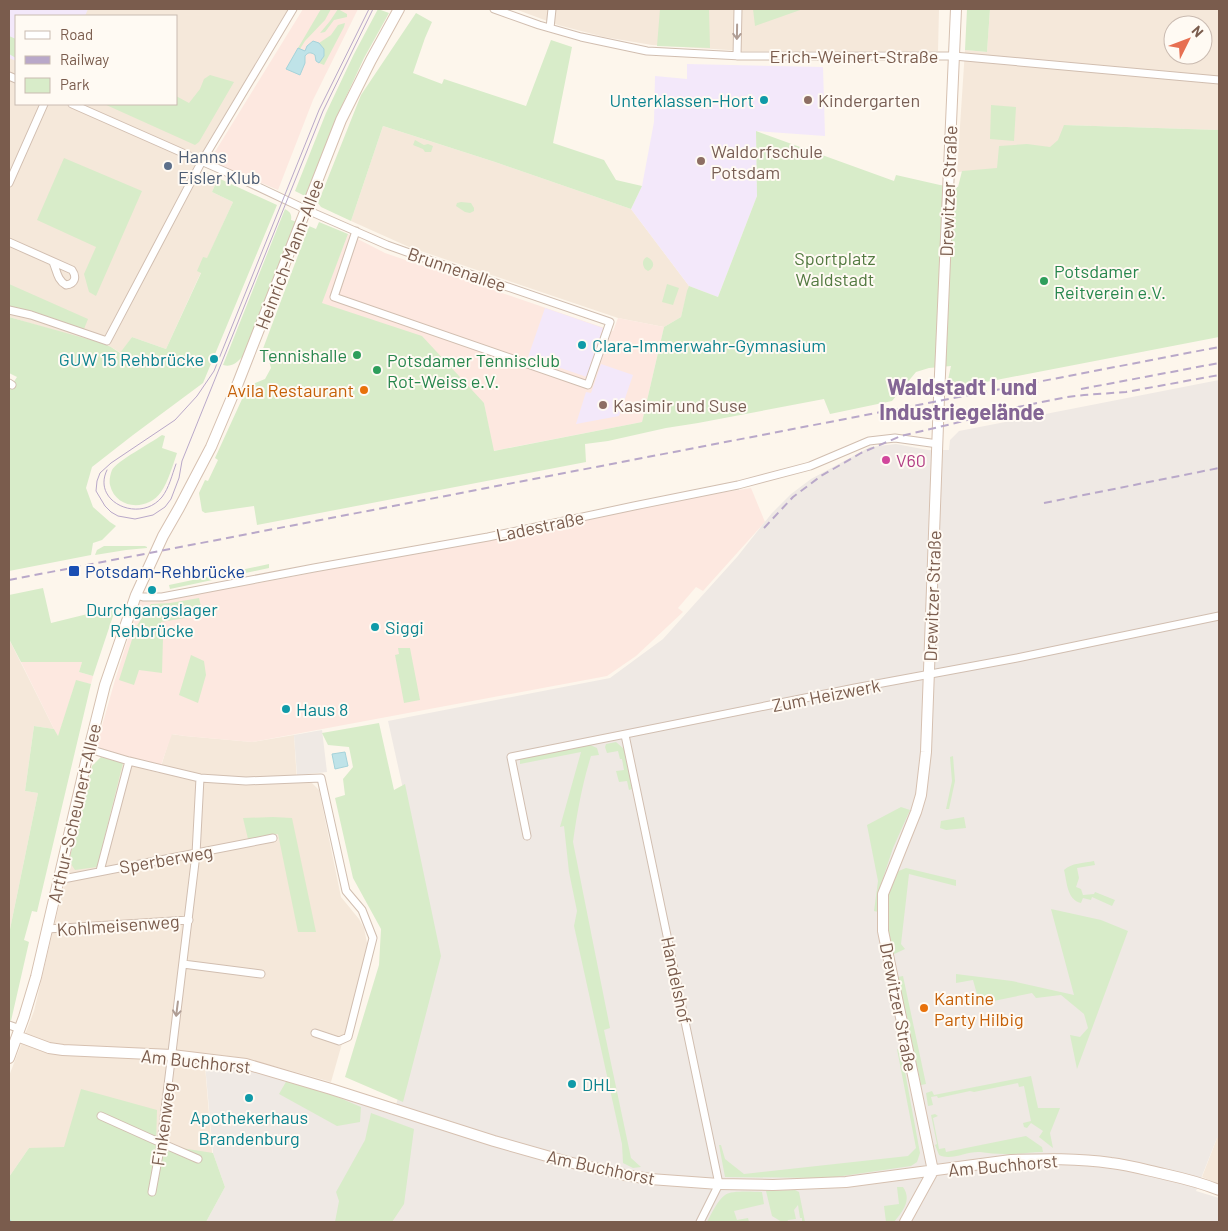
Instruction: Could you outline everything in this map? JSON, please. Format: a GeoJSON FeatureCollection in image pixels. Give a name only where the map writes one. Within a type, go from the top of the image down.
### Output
{"type":"FeatureCollection","features":[{"type":"Feature","properties":{"kind":"main road","name":"Heinrich-Mann-Allee"},"geometry":{"type":"LineString","coordinates":[[146,570],[167,527],[211,447],[307,210],[341,120],[399,9]]}},
{"type":"Feature","properties":{"kind":"main road","name":"Drewitzer Straße"},"geometry":{"type":"LineString","coordinates":[[932,1171],[883,932],[883,894],[916,812],[921,795],[926,752],[956,9]]}},
{"type":"Feature","properties":{"kind":"main road","name":"Arthur-Scheunert-Allee"},"geometry":{"type":"LineString","coordinates":[[9,1058],[36,977],[89,749],[106,685],[146,570]]}},
{"type":"Feature","properties":{"kind":"main road","name":"Am Buchhorst"},"geometry":{"type":"LineString","coordinates":[[18,1033],[42,1045],[63,1050],[172,1055],[246,1064],[494,1141],[568,1162],[650,1179],[719,1184],[773,1185],[846,1182],[1011,1160],[1038,1159],[1078,1160],[1134,1167],[1196,1182],[1219,1190]]}},
{"type":"Feature","properties":{"kind":"main road"},"geometry":{"type":"LineString","coordinates":[[905,1222],[932,1171]]}},
{"type":"Feature","properties":{"kind":"street"},"geometry":{"type":"LineString","coordinates":[[9,310],[107,341],[202,161],[293,9]]}},
{"type":"Feature","properties":{"kind":"street","name":"Erich-Weinert-Straße"},"geometry":{"type":"LineString","coordinates":[[494,9],[581,38],[647,51],[737,56],[954,56],[1219,80]]}},
{"type":"Feature","properties":{"kind":"street"},"geometry":{"type":"LineString","coordinates":[[550,28],[552,9]]}},
{"type":"Feature","properties":{"kind":"street"},"geometry":{"type":"LineString","coordinates":[[737,56],[738,9]]}},
{"type":"Feature","properties":{"kind":"street"},"geometry":{"type":"LineString","coordinates":[[9,183],[44,105]]}},
{"type":"Feature","properties":{"kind":"street","name":"Brunnenallee"},"geometry":{"type":"LineString","coordinates":[[74,105],[202,161],[387,245],[610,322],[588,384],[334,297],[356,231]]}},
{"type":"Feature","properties":{"kind":"street"},"geometry":{"type":"LineString","coordinates":[[9,242],[54,262]]}},
{"type":"Feature","properties":{"kind":"street","name":"Ladestraße"},"geometry":{"type":"LineString","coordinates":[[136,596],[162,597],[488,537],[738,485],[810,466],[870,441],[895,438],[938,444]]}},
{"type":"Feature","properties":{"kind":"street","name":"Zum Heizwerk"},"geometry":{"type":"LineString","coordinates":[[527,836],[511,757],[845,690],[1042,653],[1219,616]]}},
{"type":"Feature","properties":{"kind":"street","name":"Handelshof"},"geometry":{"type":"LineString","coordinates":[[625,735],[719,1184]]}},
{"type":"Feature","properties":{"kind":"street"},"geometry":{"type":"LineString","coordinates":[[89,749],[129,762],[200,778],[246,781],[321,778],[346,891],[362,910],[373,938],[348,1037],[339,1041],[315,1033]]}},
{"type":"Feature","properties":{"kind":"street"},"geometry":{"type":"LineString","coordinates":[[100,871],[129,762]]}},
{"type":"Feature","properties":{"kind":"street","name":"Finkenweg"},"geometry":{"type":"LineString","coordinates":[[152,1192],[161,1144],[189,920],[196,854],[200,778]]}},
{"type":"Feature","properties":{"kind":"street","name":"Sperberweg"},"geometry":{"type":"LineString","coordinates":[[58,880],[273,838]]}},
{"type":"Feature","properties":{"kind":"street","name":"Kohlmeisenweg"},"geometry":{"type":"LineString","coordinates":[[47,929],[189,920]]}},
{"type":"Feature","properties":{"kind":"street"},"geometry":{"type":"LineString","coordinates":[[183,964],[261,974]]}},
{"type":"Feature","properties":{"kind":"street"},"geometry":{"type":"LineString","coordinates":[[9,1025],[18,1033]]}},
{"type":"Feature","properties":{"kind":"street"},"geometry":{"type":"LineString","coordinates":[[101,1116],[198,1159]]}},
{"type":"Feature","properties":{"kind":"street"},"geometry":{"type":"LineString","coordinates":[[700,1222],[719,1184]]}},
{"type":"Feature","properties":{"kind":"shaded area"},"geometry":{"type":"Polygon","coordinates":[[[9,9],[288,9],[194,166],[218,178],[212,192],[233,202],[166,349],[132,337],[121,353],[111,347],[9,317],[9,9]]]}},
{"type":"Feature","properties":{"kind":"shaded area"},"geometry":{"type":"Polygon","coordinates":[[[9,9],[88,9],[85,15],[15,15],[15,61],[9,58],[9,9]]]}},
{"type":"Feature","properties":{"kind":"shaded area"},"geometry":{"type":"Polygon","coordinates":[[[303,9],[358,9],[313,100],[278,190],[219,165],[213,155],[303,9]]]}},
{"type":"Feature","properties":{"kind":"shaded area"},"geometry":{"type":"Polygon","coordinates":[[[515,9],[939,9],[938,51],[744,51],[652,45],[604,37],[558,25],[515,9]]]}},
{"type":"Feature","properties":{"kind":"shaded area"},"geometry":{"type":"Polygon","coordinates":[[[990,9],[1219,9],[1219,130],[1064,125],[1063,167],[957,172],[965,50],[987,52],[990,9]]]}},
{"type":"Feature","properties":{"kind":"shaded area","name":"Waldorfschule Potsdam"},"geometry":{"type":"Polygon","coordinates":[[[687,64],[823,67],[825,136],[756,131],[757,196],[718,297],[689,286],[631,209],[642,186],[654,122],[655,76],[687,79],[687,64]]]}},
{"type":"Feature","properties":{"kind":"shaded area"},"geometry":{"type":"Polygon","coordinates":[[[383,126],[631,209],[689,286],[681,317],[664,327],[618,318],[409,247],[351,221],[383,126]]]}},
{"type":"Feature","properties":{"kind":"shaded area"},"geometry":{"type":"Polygon","coordinates":[[[348,234],[385,253],[613,331],[618,318],[664,327],[642,422],[493,451],[484,403],[321,303],[348,234]]]}},
{"type":"Feature","properties":{"kind":"shaded area"},"geometry":{"type":"Polygon","coordinates":[[[545,308],[603,328],[587,377],[528,357],[545,308]]]}},
{"type":"Feature","properties":{"kind":"shaded area","name":"Kasimir und Suse"},"geometry":{"type":"Polygon","coordinates":[[[601,364],[633,375],[619,416],[576,424],[586,392],[591,393],[601,364]]]}},
{"type":"Feature","properties":{"kind":"shaded area"},"geometry":{"type":"Polygon","coordinates":[[[1219,380],[1219,1138],[1217,1138],[1196,1191],[1219,1198],[1219,1222],[206,1222],[225,1187],[213,1153],[205,1064],[243,1068],[282,1077],[393,1115],[440,956],[388,721],[610,678],[663,639],[737,557],[772,513],[791,494],[811,479],[870,447],[896,444],[928,450],[949,450],[950,440],[959,431],[1219,380]]]}},
{"type":"Feature","properties":{"kind":"shaded area"},"geometry":{"type":"Polygon","coordinates":[[[751,488],[765,522],[703,591],[696,587],[678,608],[683,612],[636,656],[607,676],[252,742],[172,734],[161,765],[102,750],[98,746],[115,680],[140,601],[155,602],[301,575],[693,497],[751,488]]]}},
{"type":"Feature","properties":{"kind":"shaded area"},"geometry":{"type":"Polygon","coordinates":[[[9,639],[54,729],[34,726],[25,791],[38,793],[9,934],[9,639]]]}},
{"type":"Feature","properties":{"kind":"shaded area"},"geometry":{"type":"Polygon","coordinates":[[[21,662],[82,662],[79,672],[93,676],[91,684],[76,681],[58,737],[21,662]]]}},
{"type":"Feature","properties":{"kind":"shaded area"},"geometry":{"type":"Polygon","coordinates":[[[322,730],[327,772],[297,775],[294,735],[322,730]]]}},
{"type":"Feature","properties":{"kind":"shaded area"},"geometry":{"type":"Polygon","coordinates":[[[171,734],[252,742],[294,735],[297,782],[312,783],[319,790],[341,897],[364,928],[368,948],[331,1082],[236,1057],[204,1053],[215,1189],[29,1148],[9,1177],[9,1076],[34,1011],[92,766],[101,757],[159,773],[171,734]]]}},
{"type":"Feature","properties":{"kind":"shaded area"},"geometry":{"type":"Polygon","coordinates":[[[1217,1138],[1219,1138],[1219,1184],[1202,1177],[1217,1138]]]}},
{"type":"Feature","properties":{"kind":"green space"},"geometry":{"type":"Polygon","coordinates":[[[321,9],[331,9],[325,20],[300,49],[298,48],[321,9]]]}},
{"type":"Feature","properties":{"kind":"green space"},"geometry":{"type":"Polygon","coordinates":[[[338,9],[347,14],[347,17],[334,20],[325,32],[320,33],[330,21],[338,9]]]}},
{"type":"Feature","properties":{"kind":"green space"},"geometry":{"type":"Polygon","coordinates":[[[378,9],[389,13],[364,58],[338,114],[307,197],[295,191],[326,113],[378,9]]]}},
{"type":"Feature","properties":{"kind":"green space"},"geometry":{"type":"Polygon","coordinates":[[[660,9],[709,9],[710,48],[657,46],[660,9]]]}},
{"type":"Feature","properties":{"kind":"green space"},"geometry":{"type":"Polygon","coordinates":[[[753,9],[803,9],[755,26],[753,9]]]}},
{"type":"Feature","properties":{"kind":"green space"},"geometry":{"type":"Polygon","coordinates":[[[967,9],[990,9],[987,52],[965,50],[967,9]]]}},
{"type":"Feature","properties":{"kind":"green space"},"geometry":{"type":"Polygon","coordinates":[[[416,13],[432,22],[413,73],[442,84],[444,79],[526,106],[551,40],[572,47],[553,143],[604,160],[616,180],[642,186],[631,209],[383,126],[351,221],[321,207],[318,203],[361,95],[416,13]]]}},
{"type":"Feature","properties":{"kind":"green space"},"geometry":{"type":"Polygon","coordinates":[[[345,23],[324,65],[319,63],[324,56],[324,49],[319,43],[331,35],[338,25],[345,23]]]}},
{"type":"Feature","properties":{"kind":"green space"},"geometry":{"type":"Polygon","coordinates":[[[9,36],[15,39],[15,57],[9,54],[9,36]]]}},
{"type":"Feature","properties":{"kind":"green space"},"geometry":{"type":"Polygon","coordinates":[[[210,75],[234,82],[199,142],[195,145],[106,105],[178,105],[178,97],[189,103],[200,89],[204,79],[210,75]]]}},
{"type":"Feature","properties":{"kind":"green space"},"geometry":{"type":"Polygon","coordinates":[[[991,105],[1016,107],[1014,141],[990,139],[991,105]]]}},
{"type":"Feature","properties":{"kind":"green space","name":"Sportplatz Waldstadt"},"geometry":{"type":"Polygon","coordinates":[[[1064,125],[1219,130],[1219,337],[950,389],[946,389],[951,366],[929,368],[916,372],[892,401],[830,414],[824,399],[666,428],[608,441],[585,444],[586,462],[257,525],[254,506],[205,513],[202,511],[199,493],[205,480],[208,481],[218,460],[215,458],[248,386],[265,379],[271,368],[268,357],[261,354],[309,226],[316,229],[319,222],[348,234],[322,303],[422,336],[484,403],[494,451],[642,422],[664,327],[681,317],[689,286],[718,297],[757,196],[756,131],[894,181],[896,175],[958,187],[962,171],[997,168],[999,146],[1027,144],[1050,147],[1058,140],[1064,125]]]}},
{"type":"Feature","properties":{"kind":"green space"},"geometry":{"type":"Polygon","coordinates":[[[415,140],[424,145],[433,146],[431,152],[425,152],[423,149],[413,145],[415,140]]]}},
{"type":"Feature","properties":{"kind":"green space"},"geometry":{"type":"Polygon","coordinates":[[[64,158],[142,191],[96,296],[89,292],[84,274],[96,247],[37,220],[64,158]]]}},
{"type":"Feature","properties":{"kind":"green space"},"geometry":{"type":"Polygon","coordinates":[[[218,178],[277,205],[203,383],[92,467],[86,488],[93,507],[116,526],[102,540],[93,543],[91,555],[9,571],[9,389],[17,377],[9,373],[9,317],[102,343],[120,353],[132,337],[166,349],[201,273],[197,271],[203,257],[207,258],[233,202],[212,192],[218,178]]]}},
{"type":"Feature","properties":{"kind":"green space"},"geometry":{"type":"Polygon","coordinates":[[[457,203],[471,203],[474,211],[470,213],[465,212],[456,206],[457,203]]]}},
{"type":"Feature","properties":{"kind":"green space"},"geometry":{"type":"Polygon","coordinates":[[[285,209],[290,213],[291,220],[297,222],[246,353],[239,361],[227,366],[223,365],[285,209]]]}},
{"type":"Feature","properties":{"kind":"green space"},"geometry":{"type":"Polygon","coordinates":[[[647,257],[653,264],[652,268],[648,271],[643,264],[644,259],[647,257]]]}},
{"type":"Feature","properties":{"kind":"green space"},"geometry":{"type":"Polygon","coordinates":[[[9,284],[88,319],[84,329],[26,311],[9,308],[9,284]]]}},
{"type":"Feature","properties":{"kind":"green space"},"geometry":{"type":"Polygon","coordinates":[[[667,284],[679,288],[673,305],[662,302],[667,284]]]}},
{"type":"Feature","properties":{"kind":"green space"},"geometry":{"type":"Polygon","coordinates":[[[162,435],[165,436],[162,448],[177,453],[161,492],[155,498],[141,505],[125,503],[113,493],[110,485],[112,470],[127,457],[162,435]]]}},
{"type":"Feature","properties":{"kind":"green space"},"geometry":{"type":"Polygon","coordinates":[[[104,546],[145,546],[147,548],[95,555],[97,550],[104,546]]]}},
{"type":"Feature","properties":{"kind":"green space"},"geometry":{"type":"Polygon","coordinates":[[[269,564],[269,568],[170,589],[169,585],[269,564]]]}},
{"type":"Feature","properties":{"kind":"green space"},"geometry":{"type":"Polygon","coordinates":[[[43,588],[51,623],[116,607],[93,676],[79,672],[82,662],[21,662],[9,639],[9,595],[43,588]]]}},
{"type":"Feature","properties":{"kind":"green space"},"geometry":{"type":"Polygon","coordinates":[[[199,598],[203,615],[161,622],[163,638],[162,673],[139,670],[134,685],[119,680],[136,627],[151,604],[199,598]]]}},
{"type":"Feature","properties":{"kind":"green space"},"geometry":{"type":"Polygon","coordinates":[[[398,648],[410,648],[420,700],[404,703],[395,655],[399,654],[398,648]]]}},
{"type":"Feature","properties":{"kind":"green space"},"geometry":{"type":"Polygon","coordinates":[[[191,655],[204,661],[206,675],[198,703],[179,695],[191,655]]]}},
{"type":"Feature","properties":{"kind":"green space"},"geometry":{"type":"Polygon","coordinates":[[[76,680],[91,684],[37,912],[32,911],[24,940],[29,942],[11,1021],[9,1019],[9,934],[38,793],[25,791],[34,726],[54,729],[58,736],[76,680]]]}},
{"type":"Feature","properties":{"kind":"green space"},"geometry":{"type":"Polygon","coordinates":[[[379,723],[394,790],[405,784],[441,956],[403,1102],[345,1077],[379,965],[381,929],[353,878],[335,798],[345,795],[343,779],[353,767],[349,747],[328,745],[322,733],[379,723]]]}},
{"type":"Feature","properties":{"kind":"green space"},"geometry":{"type":"Polygon","coordinates":[[[616,742],[624,749],[632,789],[629,790],[627,781],[619,782],[616,771],[624,770],[618,751],[607,753],[605,747],[606,744],[616,742]]]}},
{"type":"Feature","properties":{"kind":"green space"},"geometry":{"type":"Polygon","coordinates":[[[588,744],[597,748],[599,755],[591,756],[580,799],[573,842],[610,1028],[604,1030],[631,1158],[641,1167],[633,1168],[623,1163],[622,1144],[574,926],[577,911],[569,872],[564,826],[560,827],[581,752],[520,764],[520,758],[588,744]]]}},
{"type":"Feature","properties":{"kind":"green space"},"geometry":{"type":"Polygon","coordinates":[[[953,756],[955,781],[949,809],[946,809],[952,781],[950,757],[953,756]]]}},
{"type":"Feature","properties":{"kind":"green space"},"geometry":{"type":"Polygon","coordinates":[[[101,757],[123,763],[97,867],[75,870],[69,861],[92,766],[101,757]]]}},
{"type":"Feature","properties":{"kind":"green space"},"geometry":{"type":"Polygon","coordinates":[[[901,807],[910,810],[893,848],[877,896],[878,912],[874,911],[878,881],[867,825],[901,807]]]}},
{"type":"Feature","properties":{"kind":"green space"},"geometry":{"type":"Polygon","coordinates":[[[964,817],[966,828],[946,830],[940,828],[941,821],[964,817]]]}},
{"type":"Feature","properties":{"kind":"green space"},"geometry":{"type":"Polygon","coordinates":[[[243,818],[292,818],[316,932],[298,932],[278,834],[248,839],[243,818]]]}},
{"type":"Feature","properties":{"kind":"green space"},"geometry":{"type":"Polygon","coordinates":[[[1094,861],[1095,865],[1077,868],[1079,878],[1076,887],[1081,889],[1083,895],[1094,894],[1095,892],[1115,900],[1112,906],[1092,897],[1091,900],[1083,898],[1081,903],[1073,898],[1068,890],[1064,870],[1074,865],[1094,861]]]}},
{"type":"Feature","properties":{"kind":"green space"},"geometry":{"type":"Polygon","coordinates":[[[906,868],[956,880],[956,886],[909,874],[901,944],[905,949],[890,956],[886,895],[896,872],[906,868]]]}},
{"type":"Feature","properties":{"kind":"green space"},"geometry":{"type":"Polygon","coordinates":[[[1051,909],[1101,920],[1128,931],[1077,1069],[1070,1035],[1080,1037],[1088,1028],[1084,1014],[1061,995],[1036,998],[1032,993],[969,1006],[963,1003],[978,998],[973,980],[956,983],[956,974],[1012,981],[1074,995],[1051,909]]]}},
{"type":"Feature","properties":{"kind":"green space"},"geometry":{"type":"Polygon","coordinates":[[[903,976],[926,1084],[921,1085],[898,977],[903,976]]]}},
{"type":"Feature","properties":{"kind":"green space"},"geometry":{"type":"Polygon","coordinates":[[[897,1049],[901,1050],[920,1153],[917,1162],[911,1166],[829,1178],[725,1177],[719,1145],[721,1145],[725,1159],[744,1174],[908,1156],[916,1148],[897,1049]]]}},
{"type":"Feature","properties":{"kind":"green space"},"geometry":{"type":"Polygon","coordinates":[[[1031,1076],[1038,1108],[1060,1108],[1050,1133],[1053,1148],[1039,1137],[1043,1131],[1031,1123],[1027,1128],[1024,1127],[1023,1123],[1031,1121],[1024,1086],[1019,1087],[1018,1083],[938,1098],[937,1096],[931,1097],[933,1105],[928,1106],[926,1093],[932,1091],[934,1095],[1031,1076]]]}},
{"type":"Feature","properties":{"kind":"green space"},"geometry":{"type":"Polygon","coordinates":[[[287,1080],[326,1092],[361,1107],[360,1122],[337,1126],[279,1094],[287,1080]]]}},
{"type":"Feature","properties":{"kind":"green space"},"geometry":{"type":"Polygon","coordinates":[[[81,1089],[157,1110],[156,1144],[213,1153],[225,1187],[206,1222],[9,1222],[9,1177],[29,1148],[64,1147],[81,1089]]]}},
{"type":"Feature","properties":{"kind":"green space"},"geometry":{"type":"Polygon","coordinates":[[[371,1113],[414,1129],[404,1204],[392,1222],[335,1222],[339,1201],[336,1192],[365,1140],[371,1113]]]}},
{"type":"Feature","properties":{"kind":"green space"},"geometry":{"type":"Polygon","coordinates":[[[935,1114],[938,1116],[933,1118],[939,1149],[945,1148],[946,1152],[1026,1136],[1042,1147],[1043,1152],[995,1154],[975,1152],[944,1157],[939,1155],[935,1145],[937,1144],[931,1115],[935,1114]]]}},
{"type":"Feature","properties":{"kind":"green space"},"geometry":{"type":"Polygon","coordinates":[[[897,1187],[903,1187],[906,1192],[905,1205],[894,1222],[886,1222],[884,1206],[899,1204],[897,1187]]]}},
{"type":"Feature","properties":{"kind":"green space"},"geometry":{"type":"Polygon","coordinates":[[[795,1190],[799,1192],[805,1222],[802,1222],[802,1218],[800,1218],[798,1205],[794,1210],[796,1219],[782,1222],[772,1216],[766,1191],[795,1190]]]}},
{"type":"Feature","properties":{"kind":"green space"},"geometry":{"type":"Polygon","coordinates":[[[762,1192],[764,1204],[734,1211],[737,1220],[748,1218],[749,1222],[707,1222],[717,1204],[728,1193],[762,1192]]]}},
{"type":"Feature","properties":{"kind":"water"},"geometry":{"type":"Polygon","coordinates":[[[313,41],[319,43],[324,49],[324,56],[319,63],[316,61],[315,55],[310,53],[305,56],[305,63],[300,75],[286,69],[298,48],[305,51],[307,46],[313,41]]]}},
{"type":"Feature","properties":{"kind":"water"},"geometry":{"type":"Polygon","coordinates":[[[345,752],[348,766],[335,769],[332,754],[345,752]]]}},
{"type":"Feature","properties":{"kind":"tram line"},"geometry":{"type":"LineString","coordinates":[[369,9],[319,110],[214,371],[197,396],[175,420],[111,463],[100,473],[96,491],[105,506],[118,516],[135,519],[153,515],[165,507],[171,499],[179,478],[182,461],[323,111],[373,9]]}},
{"type":"Feature","properties":{"kind":"tram line"},"geometry":{"type":"LineString","coordinates":[[107,470],[104,481],[106,492],[112,500],[120,506],[142,509],[153,505],[162,497],[176,464]]}},
{"type":"Feature","properties":{"kind":"railway"},"geometry":{"type":"LineString","coordinates":[[9,580],[1219,347]]}},
{"type":"Feature","properties":{"kind":"railway"},"geometry":{"type":"LineString","coordinates":[[1081,389],[1219,363]]}},
{"type":"Feature","properties":{"kind":"railway"},"geometry":{"type":"LineString","coordinates":[[764,528],[793,497],[821,476],[861,453],[901,436],[1003,410],[1067,397],[1126,392],[1219,375]]}},
{"type":"Feature","properties":{"kind":"railway"},"geometry":{"type":"LineString","coordinates":[[1044,503],[1219,468]]}},
{"type":"Feature","properties":{"kind":"place","name":"Unterklassen-Hort"},"geometry":{"type":"Point","coordinates":[764,100]}},
{"type":"Feature","properties":{"kind":"place","name":"Kindergarten"},"geometry":{"type":"Point","coordinates":[808,100]}},
{"type":"Feature","properties":{"kind":"place","name":"Waldorfschule Potsdam"},"geometry":{"type":"Point","coordinates":[701,161]}},
{"type":"Feature","properties":{"kind":"place","name":"Hanns Eisler Klub"},"geometry":{"type":"Point","coordinates":[168,166]}},
{"type":"Feature","properties":{"kind":"place","name":"Potsdamer Reitverein e.V."},"geometry":{"type":"Point","coordinates":[1044,281]}},
{"type":"Feature","properties":{"kind":"place","name":"Clara-Immerwahr-Gymnasium"},"geometry":{"type":"Point","coordinates":[582,345]}},
{"type":"Feature","properties":{"kind":"place","name":"Tennishalle"},"geometry":{"type":"Point","coordinates":[357,355]}},
{"type":"Feature","properties":{"kind":"place","name":"GUW 15 Rehbrücke"},"geometry":{"type":"Point","coordinates":[214,359]}},
{"type":"Feature","properties":{"kind":"place","name":"Potsdamer Tennisclub Rot-Weiss e.V."},"geometry":{"type":"Point","coordinates":[377,370]}},
{"type":"Feature","properties":{"kind":"place","name":"Avila Restaurant"},"geometry":{"type":"Point","coordinates":[364,390]}},
{"type":"Feature","properties":{"kind":"place","name":"Kasimir und Suse"},"geometry":{"type":"Point","coordinates":[603,405]}},
{"type":"Feature","properties":{"kind":"place","name":"V60"},"geometry":{"type":"Point","coordinates":[886,460]}},
{"type":"Feature","properties":{"kind":"place","name":"Potsdam-Rehbrücke"},"geometry":{"type":"Point","coordinates":[74,571]}},
{"type":"Feature","properties":{"kind":"place","name":"Durchgangslager Rehbrücke"},"geometry":{"type":"Point","coordinates":[152,590]}},
{"type":"Feature","properties":{"kind":"place","name":"Siggi"},"geometry":{"type":"Point","coordinates":[375,627]}},
{"type":"Feature","properties":{"kind":"place","name":"Haus 8"},"geometry":{"type":"Point","coordinates":[286,709]}},
{"type":"Feature","properties":{"kind":"place","name":"Kantine Party Hilbig"},"geometry":{"type":"Point","coordinates":[924,1008]}},
{"type":"Feature","properties":{"kind":"place","name":"DHL"},"geometry":{"type":"Point","coordinates":[572,1084]}},
{"type":"Feature","properties":{"kind":"place","name":"Apothekerhaus Brandenburg"},"geometry":{"type":"Point","coordinates":[249,1098]}},
{"type":"Feature","properties":{"kind":"district","name":"Waldstadt I und Industriegelände"},"geometry":{"type":"Point","coordinates":[962,398]}}]}
